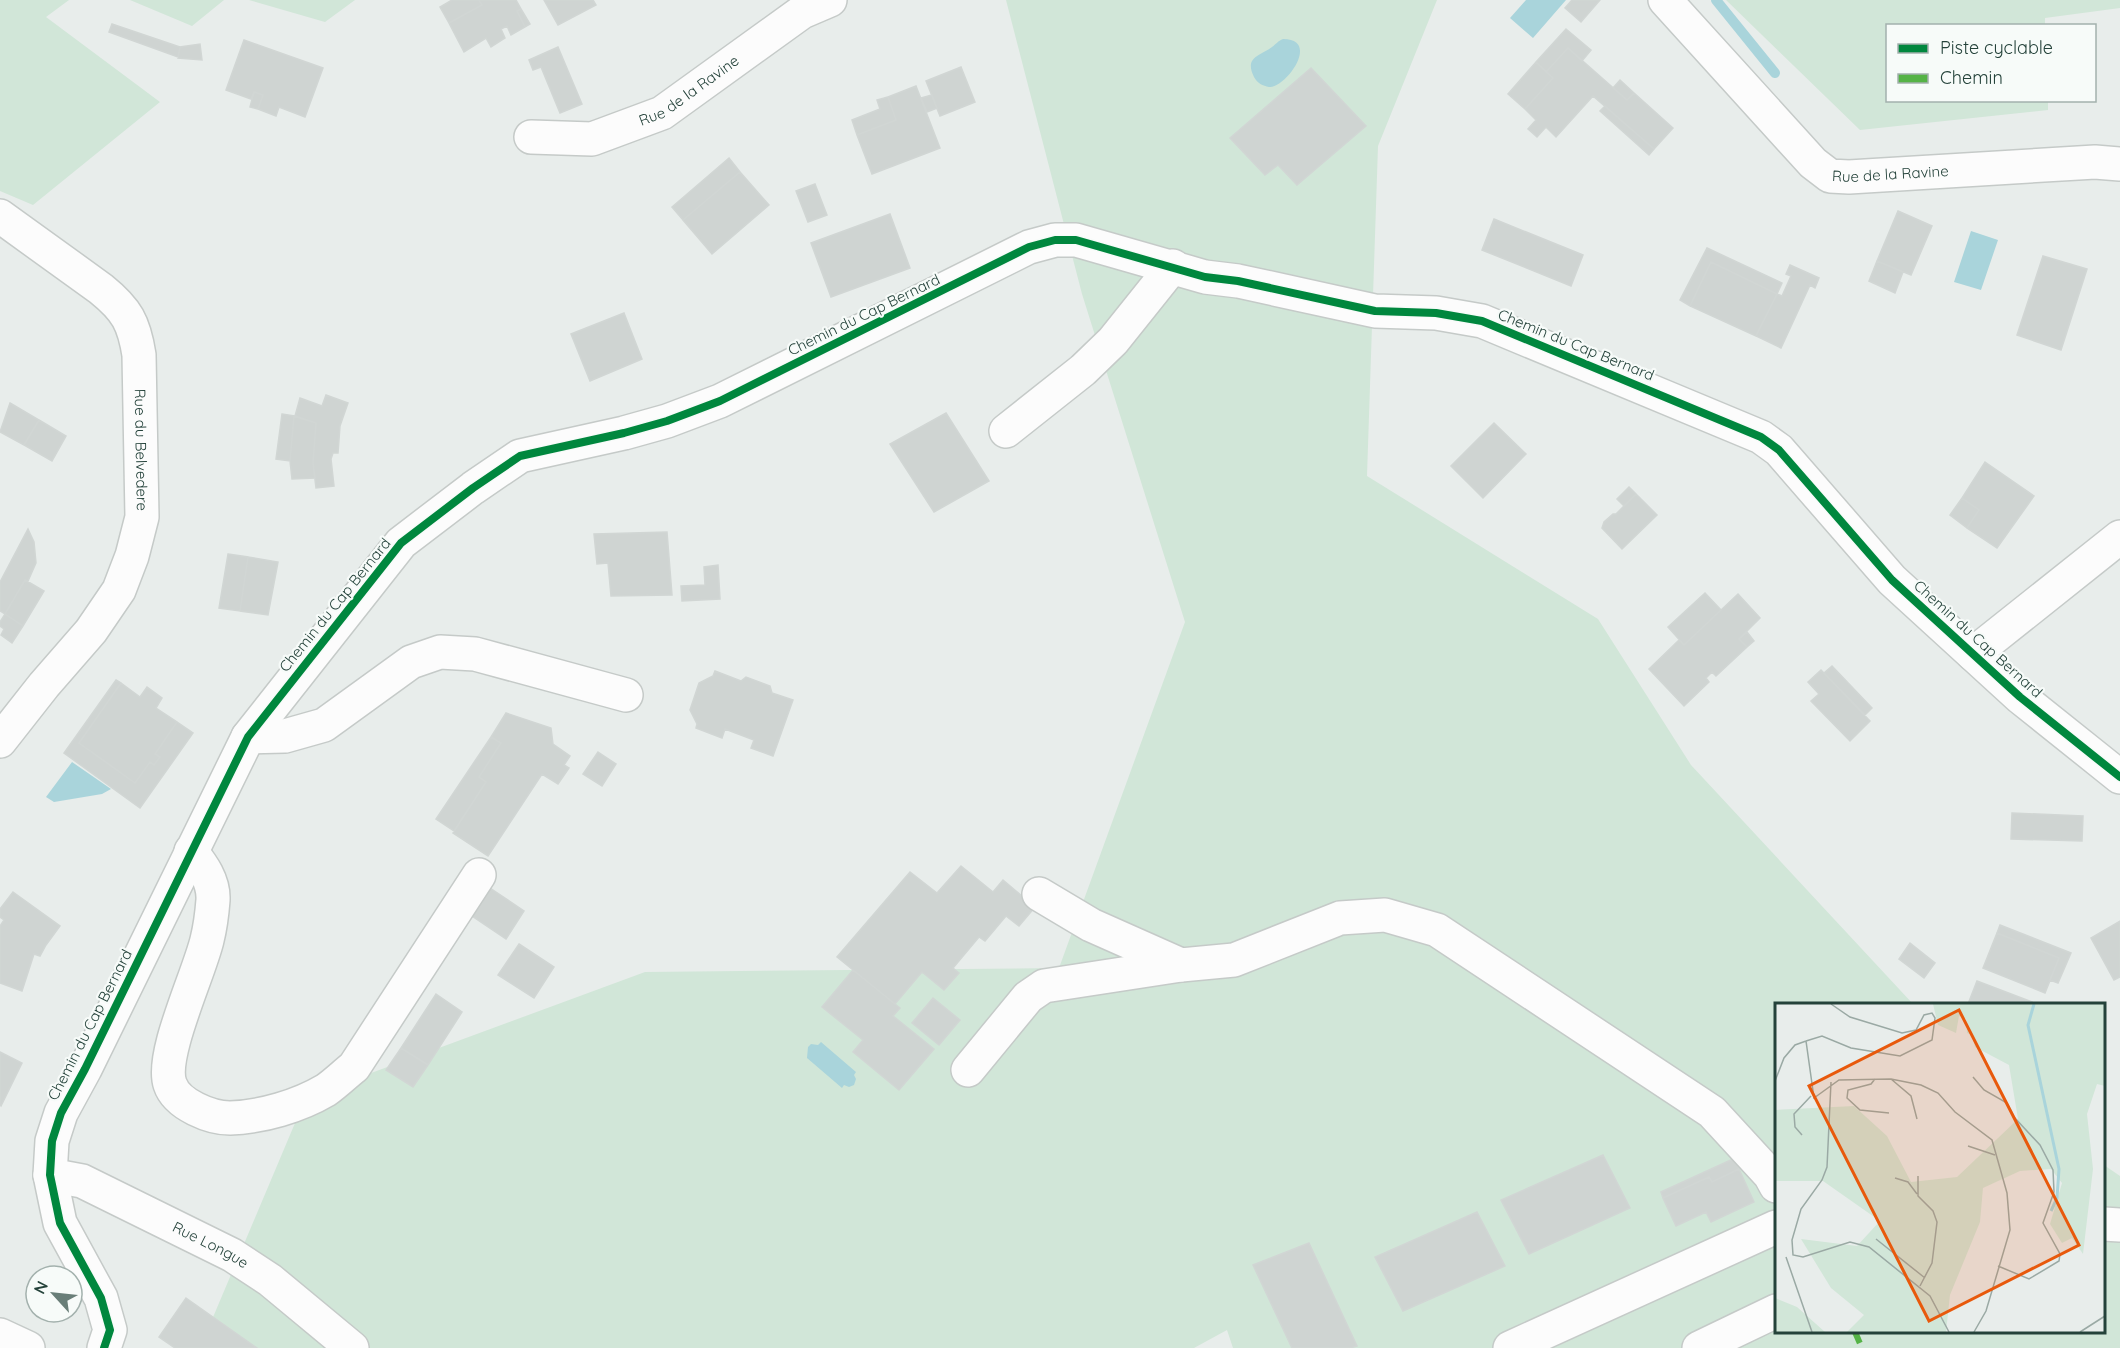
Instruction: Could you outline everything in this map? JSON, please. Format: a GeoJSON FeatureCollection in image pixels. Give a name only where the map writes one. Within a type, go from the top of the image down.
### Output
{"type":"FeatureCollection","features":[{"type":"Feature","properties":{"kind":"street","name":"Rue de la Ravine"},"geometry":{"type":"LineString","coordinates":[[531,138],[592,139],[662,113],[802,12],[830,0]]}},
{"type":"Feature","properties":{"kind":"street","name":"Rue de la Ravine"},"geometry":{"type":"LineString","coordinates":[[1665,0],[1813,163],[1830,176],[1850,177],[2095,162],[2120,164]]}},
{"type":"Feature","properties":{"kind":"street","name":"Rue du Belvedere"},"geometry":{"type":"LineString","coordinates":[[0,216],[117,302],[128,316],[135,333],[139,355],[142,517],[132,556],[119,590],[91,631],[0,741]]}},
{"type":"Feature","properties":{"kind":"street","name":"Chemin du Cap Bernard"},"geometry":{"type":"LineString","coordinates":[[104,1348],[110,1330],[101,1299],[60,1223],[50,1175],[52,1141],[61,1113],[85,1069],[248,737],[401,543],[473,488],[520,456],[624,433],[667,421],[720,401],[1029,247],[1055,240],[1076,240],[1205,277],[1238,281],[1375,311],[1436,313],[1482,321],[1761,437],[1779,450],[1892,580],[2020,697],[2120,777]]}},
{"type":"Feature","properties":{"kind":"street"},"geometry":{"type":"LineString","coordinates":[[1006,431],[1083,370],[1113,340],[1173,266]]}},
{"type":"Feature","properties":{"kind":"street"},"geometry":{"type":"LineString","coordinates":[[1973,654],[2120,537]]}},
{"type":"Feature","properties":{"kind":"street"},"geometry":{"type":"LineString","coordinates":[[248,737],[285,736],[324,725],[411,662],[440,652],[475,654],[626,695]]}},
{"type":"Feature","properties":{"kind":"street"},"geometry":{"type":"LineString","coordinates":[[191,851],[206,870],[213,897],[207,940],[168,1058],[170,1085],[180,1099],[202,1113],[220,1118],[240,1118],[290,1107],[326,1090],[354,1067],[478,875]]}},
{"type":"Feature","properties":{"kind":"street"},"geometry":{"type":"LineString","coordinates":[[1039,894],[1091,925],[1181,965]]}},
{"type":"Feature","properties":{"kind":"street"},"geometry":{"type":"LineString","coordinates":[[968,1070],[1028,997],[1044,986],[1181,965],[1234,960],[1340,918],[1385,915],[1437,930],[1712,1112],[1770,1175],[1775,1184]]}},
{"type":"Feature","properties":{"kind":"street","name":"Rue Longue"},"geometry":{"type":"LineString","coordinates":[[50,1175],[82,1181],[232,1255],[270,1280],[352,1348]]}},
{"type":"Feature","properties":{"kind":"street"},"geometry":{"type":"LineString","coordinates":[[2105,1224],[2120,1225]]}},
{"type":"Feature","properties":{"kind":"street"},"geometry":{"type":"LineString","coordinates":[[1510,1348],[1775,1227]]}},
{"type":"Feature","properties":{"kind":"street"},"geometry":{"type":"LineString","coordinates":[[1699,1348],[1775,1311]]}},
{"type":"Feature","properties":{"kind":"street"},"geometry":{"type":"LineString","coordinates":[[0,1335],[28,1348]]}},
{"type":"Feature","properties":{"kind":"green space"},"geometry":{"type":"Polygon","coordinates":[[[0,0],[69,0],[46,17],[160,102],[33,205],[0,191],[0,0]]]}},
{"type":"Feature","properties":{"kind":"green space"},"geometry":{"type":"Polygon","coordinates":[[[130,0],[224,0],[192,26],[130,0]]]}},
{"type":"Feature","properties":{"kind":"green space"},"geometry":{"type":"Polygon","coordinates":[[[249,0],[355,0],[325,22],[249,0]]]}},
{"type":"Feature","properties":{"kind":"green space"},"geometry":{"type":"Polygon","coordinates":[[[1006,0],[1437,0],[1378,146],[1367,476],[1598,619],[1691,765],[1912,1003],[1775,1003],[1775,1333],[2105,1333],[2105,1166],[2120,1176],[2120,1348],[1233,1348],[1227,1330],[1194,1348],[200,1348],[306,1097],[645,972],[1059,968],[1185,622],[1082,294],[1006,0]]]}},
{"type":"Feature","properties":{"kind":"green space"},"geometry":{"type":"Polygon","coordinates":[[[1726,0],[2120,0],[2120,8],[2045,18],[2045,24],[1886,24],[1886,102],[2048,102],[2048,110],[1860,130],[1726,0]]]}},
{"type":"Feature","properties":{"kind":"water"},"geometry":{"type":"Polygon","coordinates":[[[1526,0],[1566,0],[1533,38],[1510,18],[1526,0]]]}},
{"type":"Feature","properties":{"kind":"water"},"geometry":{"type":"Polygon","coordinates":[[[1283,39],[1294,41],[1299,47],[1300,54],[1297,63],[1284,80],[1269,87],[1262,85],[1251,70],[1252,61],[1283,39]]]}},
{"type":"Feature","properties":{"kind":"water"},"geometry":{"type":"Polygon","coordinates":[[[1971,231],[1998,240],[1981,290],[1954,282],[1971,231]]]}},
{"type":"Feature","properties":{"kind":"water"},"geometry":{"type":"Polygon","coordinates":[[[72,762],[111,789],[102,794],[54,802],[46,797],[72,762]]]}},
{"type":"Feature","properties":{"kind":"water"},"geometry":{"type":"Polygon","coordinates":[[[821,1042],[856,1072],[854,1085],[849,1087],[844,1085],[842,1088],[807,1058],[808,1047],[821,1042]]]}},
{"type":"Feature","properties":{"kind":"building"},"geometry":{"type":"Polygon","coordinates":[[[452,0],[479,0],[482,5],[449,23],[440,7],[452,0]]]}},
{"type":"Feature","properties":{"kind":"building"},"geometry":{"type":"Polygon","coordinates":[[[479,0],[516,0],[521,9],[517,11],[525,27],[511,35],[507,26],[501,29],[505,38],[491,47],[486,38],[464,52],[449,23],[482,5],[479,0]]]}},
{"type":"Feature","properties":{"kind":"building"},"geometry":{"type":"Polygon","coordinates":[[[544,0],[593,0],[596,5],[558,25],[544,0]]]}},
{"type":"Feature","properties":{"kind":"building"},"geometry":{"type":"Polygon","coordinates":[[[1572,0],[1600,0],[1581,22],[1565,8],[1572,0]]]}},
{"type":"Feature","properties":{"kind":"building"},"geometry":{"type":"Polygon","coordinates":[[[521,9],[530,24],[525,27],[517,11],[521,9]]]}},
{"type":"Feature","properties":{"kind":"building"},"geometry":{"type":"Polygon","coordinates":[[[112,24],[180,47],[178,57],[109,32],[112,24]]]}},
{"type":"Feature","properties":{"kind":"building"},"geometry":{"type":"Polygon","coordinates":[[[1566,29],[1591,50],[1582,61],[1568,48],[1546,72],[1536,62],[1566,29]]]}},
{"type":"Feature","properties":{"kind":"building"},"geometry":{"type":"Polygon","coordinates":[[[244,40],[323,68],[305,117],[279,107],[276,116],[258,109],[263,95],[254,92],[251,99],[226,90],[244,40]]]}},
{"type":"Feature","properties":{"kind":"building"},"geometry":{"type":"Polygon","coordinates":[[[200,44],[202,60],[178,58],[180,47],[200,44]]]}},
{"type":"Feature","properties":{"kind":"building"},"geometry":{"type":"Polygon","coordinates":[[[558,47],[582,104],[560,113],[541,67],[533,70],[529,60],[558,47]]]}},
{"type":"Feature","properties":{"kind":"building"},"geometry":{"type":"Polygon","coordinates":[[[1568,48],[1627,100],[1634,93],[1673,128],[1654,149],[1593,96],[1556,137],[1546,127],[1537,137],[1528,129],[1536,120],[1525,109],[1553,78],[1546,72],[1568,48]]]}},
{"type":"Feature","properties":{"kind":"building"},"geometry":{"type":"Polygon","coordinates":[[[1536,62],[1553,78],[1525,109],[1508,94],[1536,62]]]}},
{"type":"Feature","properties":{"kind":"building"},"geometry":{"type":"Polygon","coordinates":[[[961,67],[975,102],[940,116],[926,81],[961,67]]]}},
{"type":"Feature","properties":{"kind":"building"},"geometry":{"type":"Polygon","coordinates":[[[1311,68],[1366,126],[1297,185],[1278,165],[1265,175],[1230,138],[1311,68]]]}},
{"type":"Feature","properties":{"kind":"building"},"geometry":{"type":"Polygon","coordinates":[[[1620,80],[1634,93],[1627,100],[1613,88],[1620,80]]]}},
{"type":"Feature","properties":{"kind":"building"},"geometry":{"type":"Polygon","coordinates":[[[916,86],[940,148],[872,174],[857,135],[896,120],[888,97],[916,86]]]}},
{"type":"Feature","properties":{"kind":"building"},"geometry":{"type":"Polygon","coordinates":[[[254,92],[263,95],[258,109],[250,107],[254,92]]]}},
{"type":"Feature","properties":{"kind":"building"},"geometry":{"type":"Polygon","coordinates":[[[932,95],[937,108],[927,112],[921,98],[932,95]]]}},
{"type":"Feature","properties":{"kind":"building"},"geometry":{"type":"Polygon","coordinates":[[[888,97],[896,120],[857,135],[852,120],[880,109],[877,100],[888,97]]]}},
{"type":"Feature","properties":{"kind":"building"},"geometry":{"type":"Polygon","coordinates":[[[1605,106],[1654,149],[1649,155],[1600,111],[1605,106]]]}},
{"type":"Feature","properties":{"kind":"building"},"geometry":{"type":"Polygon","coordinates":[[[729,158],[740,172],[683,220],[672,207],[729,158]]]}},
{"type":"Feature","properties":{"kind":"building"},"geometry":{"type":"Polygon","coordinates":[[[740,172],[769,205],[712,254],[683,220],[740,172]]]}},
{"type":"Feature","properties":{"kind":"building"},"geometry":{"type":"Polygon","coordinates":[[[815,184],[827,215],[808,222],[796,191],[815,184]]]}},
{"type":"Feature","properties":{"kind":"building"},"geometry":{"type":"Polygon","coordinates":[[[1898,211],[1932,226],[1911,275],[1877,261],[1898,211]]]}},
{"type":"Feature","properties":{"kind":"building"},"geometry":{"type":"Polygon","coordinates":[[[890,214],[910,268],[831,297],[811,243],[890,214]]]}},
{"type":"Feature","properties":{"kind":"building"},"geometry":{"type":"Polygon","coordinates":[[[1494,219],[1583,255],[1571,286],[1482,250],[1494,219]]]}},
{"type":"Feature","properties":{"kind":"building"},"geometry":{"type":"Polygon","coordinates":[[[1707,248],[1782,283],[1777,294],[1711,262],[1690,306],[1680,300],[1707,248]]]}},
{"type":"Feature","properties":{"kind":"building"},"geometry":{"type":"Polygon","coordinates":[[[2043,256],[2087,269],[2061,350],[2017,335],[2043,256]]]}},
{"type":"Feature","properties":{"kind":"building"},"geometry":{"type":"Polygon","coordinates":[[[1877,261],[1903,272],[1895,293],[1869,281],[1877,261]]]}},
{"type":"Feature","properties":{"kind":"building"},"geometry":{"type":"Polygon","coordinates":[[[1711,262],[1777,294],[1756,336],[1690,306],[1711,262]]]}},
{"type":"Feature","properties":{"kind":"building"},"geometry":{"type":"Polygon","coordinates":[[[1790,265],[1819,278],[1815,288],[1810,285],[1781,348],[1756,336],[1777,294],[1782,296],[1791,276],[1786,274],[1790,265]]]}},
{"type":"Feature","properties":{"kind":"building"},"geometry":{"type":"Polygon","coordinates":[[[624,313],[642,359],[590,381],[571,334],[624,313]]]}},
{"type":"Feature","properties":{"kind":"building"},"geometry":{"type":"Polygon","coordinates":[[[326,395],[348,403],[340,426],[338,453],[333,453],[331,459],[334,486],[316,488],[313,463],[316,423],[295,416],[300,398],[322,406],[326,395]]]}},
{"type":"Feature","properties":{"kind":"building"},"geometry":{"type":"Polygon","coordinates":[[[10,403],[39,420],[24,445],[0,432],[10,403]]]}},
{"type":"Feature","properties":{"kind":"building"},"geometry":{"type":"Polygon","coordinates":[[[946,413],[989,481],[934,512],[890,444],[946,413]]]}},
{"type":"Feature","properties":{"kind":"building"},"geometry":{"type":"Polygon","coordinates":[[[282,414],[294,416],[290,461],[276,459],[282,414]]]}},
{"type":"Feature","properties":{"kind":"building"},"geometry":{"type":"Polygon","coordinates":[[[294,416],[316,423],[313,463],[315,478],[292,479],[290,461],[294,416]]]}},
{"type":"Feature","properties":{"kind":"building"},"geometry":{"type":"Polygon","coordinates":[[[39,420],[66,436],[52,461],[24,445],[39,420]]]}},
{"type":"Feature","properties":{"kind":"building"},"geometry":{"type":"Polygon","coordinates":[[[1494,423],[1526,454],[1483,498],[1451,466],[1494,423]]]}},
{"type":"Feature","properties":{"kind":"building"},"geometry":{"type":"Polygon","coordinates":[[[1985,462],[2034,496],[1997,548],[1967,528],[1979,510],[1962,498],[1985,462]]]}},
{"type":"Feature","properties":{"kind":"building"},"geometry":{"type":"Polygon","coordinates":[[[1629,487],[1636,494],[1624,506],[1617,499],[1629,487]]]}},
{"type":"Feature","properties":{"kind":"building"},"geometry":{"type":"Polygon","coordinates":[[[1636,494],[1657,515],[1622,549],[1602,528],[1604,522],[1616,514],[1636,494]]]}},
{"type":"Feature","properties":{"kind":"building"},"geometry":{"type":"Polygon","coordinates":[[[1962,498],[1979,510],[1967,528],[1950,515],[1962,498]]]}},
{"type":"Feature","properties":{"kind":"building"},"geometry":{"type":"Polygon","coordinates":[[[28,529],[34,542],[36,563],[28,581],[25,580],[5,614],[0,611],[0,582],[28,529]]]}},
{"type":"Feature","properties":{"kind":"building"},"geometry":{"type":"Polygon","coordinates":[[[667,532],[672,595],[611,596],[608,563],[597,564],[594,534],[667,532]]]}},
{"type":"Feature","properties":{"kind":"building"},"geometry":{"type":"Polygon","coordinates":[[[228,554],[248,557],[240,611],[219,608],[228,554]]]}},
{"type":"Feature","properties":{"kind":"building"},"geometry":{"type":"Polygon","coordinates":[[[248,557],[278,562],[268,615],[240,611],[248,557]]]}},
{"type":"Feature","properties":{"kind":"building"},"geometry":{"type":"Polygon","coordinates":[[[718,565],[720,599],[682,601],[681,586],[705,585],[704,567],[718,565]]]}},
{"type":"Feature","properties":{"kind":"building"},"geometry":{"type":"Polygon","coordinates":[[[25,580],[44,591],[23,626],[5,614],[25,580]]]}},
{"type":"Feature","properties":{"kind":"building"},"geometry":{"type":"Polygon","coordinates":[[[1705,593],[1721,610],[1684,645],[1668,627],[1705,593]]]}},
{"type":"Feature","properties":{"kind":"building"},"geometry":{"type":"Polygon","coordinates":[[[1738,594],[1760,618],[1739,639],[1747,647],[1716,676],[1712,672],[1706,678],[1709,682],[1684,706],[1649,669],[1679,640],[1684,645],[1738,594]]]}},
{"type":"Feature","properties":{"kind":"building"},"geometry":{"type":"Polygon","coordinates":[[[5,614],[23,626],[12,643],[1,635],[4,629],[0,626],[0,622],[5,614]]]}},
{"type":"Feature","properties":{"kind":"building"},"geometry":{"type":"Polygon","coordinates":[[[1747,632],[1754,641],[1747,647],[1739,639],[1747,632]]]}},
{"type":"Feature","properties":{"kind":"building"},"geometry":{"type":"Polygon","coordinates":[[[1832,666],[1872,708],[1865,715],[1824,673],[1832,666]]]}},
{"type":"Feature","properties":{"kind":"building"},"geometry":{"type":"Polygon","coordinates":[[[1821,670],[1870,721],[1850,741],[1811,701],[1819,694],[1808,682],[1821,670]]]}},
{"type":"Feature","properties":{"kind":"building"},"geometry":{"type":"Polygon","coordinates":[[[715,671],[741,681],[746,677],[770,686],[772,693],[793,700],[773,756],[751,748],[754,740],[725,729],[722,738],[696,728],[697,724],[690,710],[699,683],[713,676],[715,671]]]}},
{"type":"Feature","properties":{"kind":"building"},"geometry":{"type":"Polygon","coordinates":[[[116,680],[121,683],[79,743],[135,783],[150,762],[154,765],[160,757],[155,754],[177,722],[193,733],[140,808],[64,753],[116,680]]]}},
{"type":"Feature","properties":{"kind":"building"},"geometry":{"type":"Polygon","coordinates":[[[121,683],[140,697],[147,687],[162,698],[156,708],[177,722],[155,754],[160,757],[154,765],[150,762],[135,783],[79,743],[121,683]]]}},
{"type":"Feature","properties":{"kind":"building"},"geometry":{"type":"Polygon","coordinates":[[[506,713],[551,728],[553,744],[570,756],[564,765],[569,768],[558,784],[542,774],[488,856],[453,833],[486,782],[479,777],[501,743],[491,737],[506,713]]]}},
{"type":"Feature","properties":{"kind":"building"},"geometry":{"type":"Polygon","coordinates":[[[491,737],[501,743],[479,777],[486,782],[454,831],[436,819],[491,737]]]}},
{"type":"Feature","properties":{"kind":"building"},"geometry":{"type":"Polygon","coordinates":[[[598,752],[616,764],[602,786],[583,774],[598,752]]]}},
{"type":"Feature","properties":{"kind":"building"},"geometry":{"type":"Polygon","coordinates":[[[2012,813],[2083,816],[2082,841],[2011,839],[2012,813]]]}},
{"type":"Feature","properties":{"kind":"building"},"geometry":{"type":"Polygon","coordinates":[[[961,866],[993,892],[1003,880],[1035,907],[1019,926],[1006,916],[985,941],[979,937],[953,968],[959,973],[944,990],[922,972],[895,1004],[837,957],[910,872],[937,893],[961,866]]]}},
{"type":"Feature","properties":{"kind":"building"},"geometry":{"type":"Polygon","coordinates":[[[490,888],[524,911],[506,939],[472,916],[490,888]]]}},
{"type":"Feature","properties":{"kind":"building"},"geometry":{"type":"Polygon","coordinates":[[[13,892],[60,926],[40,956],[34,954],[22,991],[0,983],[0,926],[4,920],[0,917],[0,909],[13,892]]]}},
{"type":"Feature","properties":{"kind":"building"},"geometry":{"type":"Polygon","coordinates":[[[2120,921],[2120,977],[2114,980],[2091,938],[2120,921]]]}},
{"type":"Feature","properties":{"kind":"building"},"geometry":{"type":"Polygon","coordinates":[[[2000,925],[2071,953],[2058,983],[2050,980],[2059,958],[1997,933],[2000,925]]]}},
{"type":"Feature","properties":{"kind":"building"},"geometry":{"type":"Polygon","coordinates":[[[1997,933],[2059,958],[2045,993],[1983,968],[1997,933]]]}},
{"type":"Feature","properties":{"kind":"building"},"geometry":{"type":"Polygon","coordinates":[[[1910,943],[1935,963],[1924,978],[1899,959],[1910,943]]]}},
{"type":"Feature","properties":{"kind":"building"},"geometry":{"type":"Polygon","coordinates":[[[519,944],[554,967],[534,998],[498,975],[519,944]]]}},
{"type":"Feature","properties":{"kind":"building"},"geometry":{"type":"Polygon","coordinates":[[[853,970],[900,1008],[893,1016],[934,1049],[899,1090],[853,1052],[863,1040],[822,1007],[853,970]]]}},
{"type":"Feature","properties":{"kind":"building"},"geometry":{"type":"Polygon","coordinates":[[[1977,981],[2032,1002],[2032,1003],[1968,1003],[1977,981]]]}},
{"type":"Feature","properties":{"kind":"building"},"geometry":{"type":"Polygon","coordinates":[[[436,994],[462,1012],[428,1065],[401,1048],[436,994]]]}},
{"type":"Feature","properties":{"kind":"building"},"geometry":{"type":"Polygon","coordinates":[[[933,998],[960,1020],[939,1045],[912,1023],[933,998]]]}},
{"type":"Feature","properties":{"kind":"building"},"geometry":{"type":"Polygon","coordinates":[[[401,1048],[428,1065],[413,1087],[386,1070],[401,1048]]]}},
{"type":"Feature","properties":{"kind":"building"},"geometry":{"type":"Polygon","coordinates":[[[0,1052],[22,1063],[1,1106],[0,1105],[0,1052]]]}},
{"type":"Feature","properties":{"kind":"building"},"geometry":{"type":"Polygon","coordinates":[[[1603,1155],[1630,1208],[1529,1254],[1501,1200],[1603,1155]]]}},
{"type":"Feature","properties":{"kind":"building"},"geometry":{"type":"Polygon","coordinates":[[[1735,1158],[1739,1169],[1712,1182],[1709,1177],[1663,1198],[1661,1192],[1735,1158]]]}},
{"type":"Feature","properties":{"kind":"building"},"geometry":{"type":"Polygon","coordinates":[[[1739,1169],[1754,1202],[1711,1222],[1706,1212],[1676,1226],[1663,1198],[1709,1177],[1712,1182],[1739,1169]]]}},
{"type":"Feature","properties":{"kind":"building"},"geometry":{"type":"Polygon","coordinates":[[[1477,1212],[1505,1266],[1403,1311],[1375,1257],[1477,1212]]]}},
{"type":"Feature","properties":{"kind":"building"},"geometry":{"type":"Polygon","coordinates":[[[1309,1243],[1357,1346],[1292,1348],[1253,1265],[1309,1243]]]}},
{"type":"Feature","properties":{"kind":"building"},"geometry":{"type":"Polygon","coordinates":[[[186,1298],[257,1348],[175,1348],[159,1337],[186,1298]]]}},
{"type":"Feature","properties":{"kind":"waterway"},"geometry":{"type":"LineString","coordinates":[[1716,0],[1775,73]]}},
{"type":"Feature","properties":{"kind":"marked path"},"geometry":{"type":"LineString","coordinates":[[1855,1333],[1862,1348]]}},
{"type":"Feature","properties":{"kind":"cycle path"},"geometry":{"type":"LineString","coordinates":[[104,1348],[110,1330],[101,1298],[60,1223],[50,1175],[52,1141],[61,1113],[85,1069],[248,737],[401,543],[473,488],[520,456],[624,433],[667,421],[720,401],[1029,247],[1055,240],[1076,240],[1205,277],[1238,281],[1375,311],[1436,313],[1482,321],[1761,437],[1779,450],[1892,580],[2020,697],[2120,777]]}}]}
